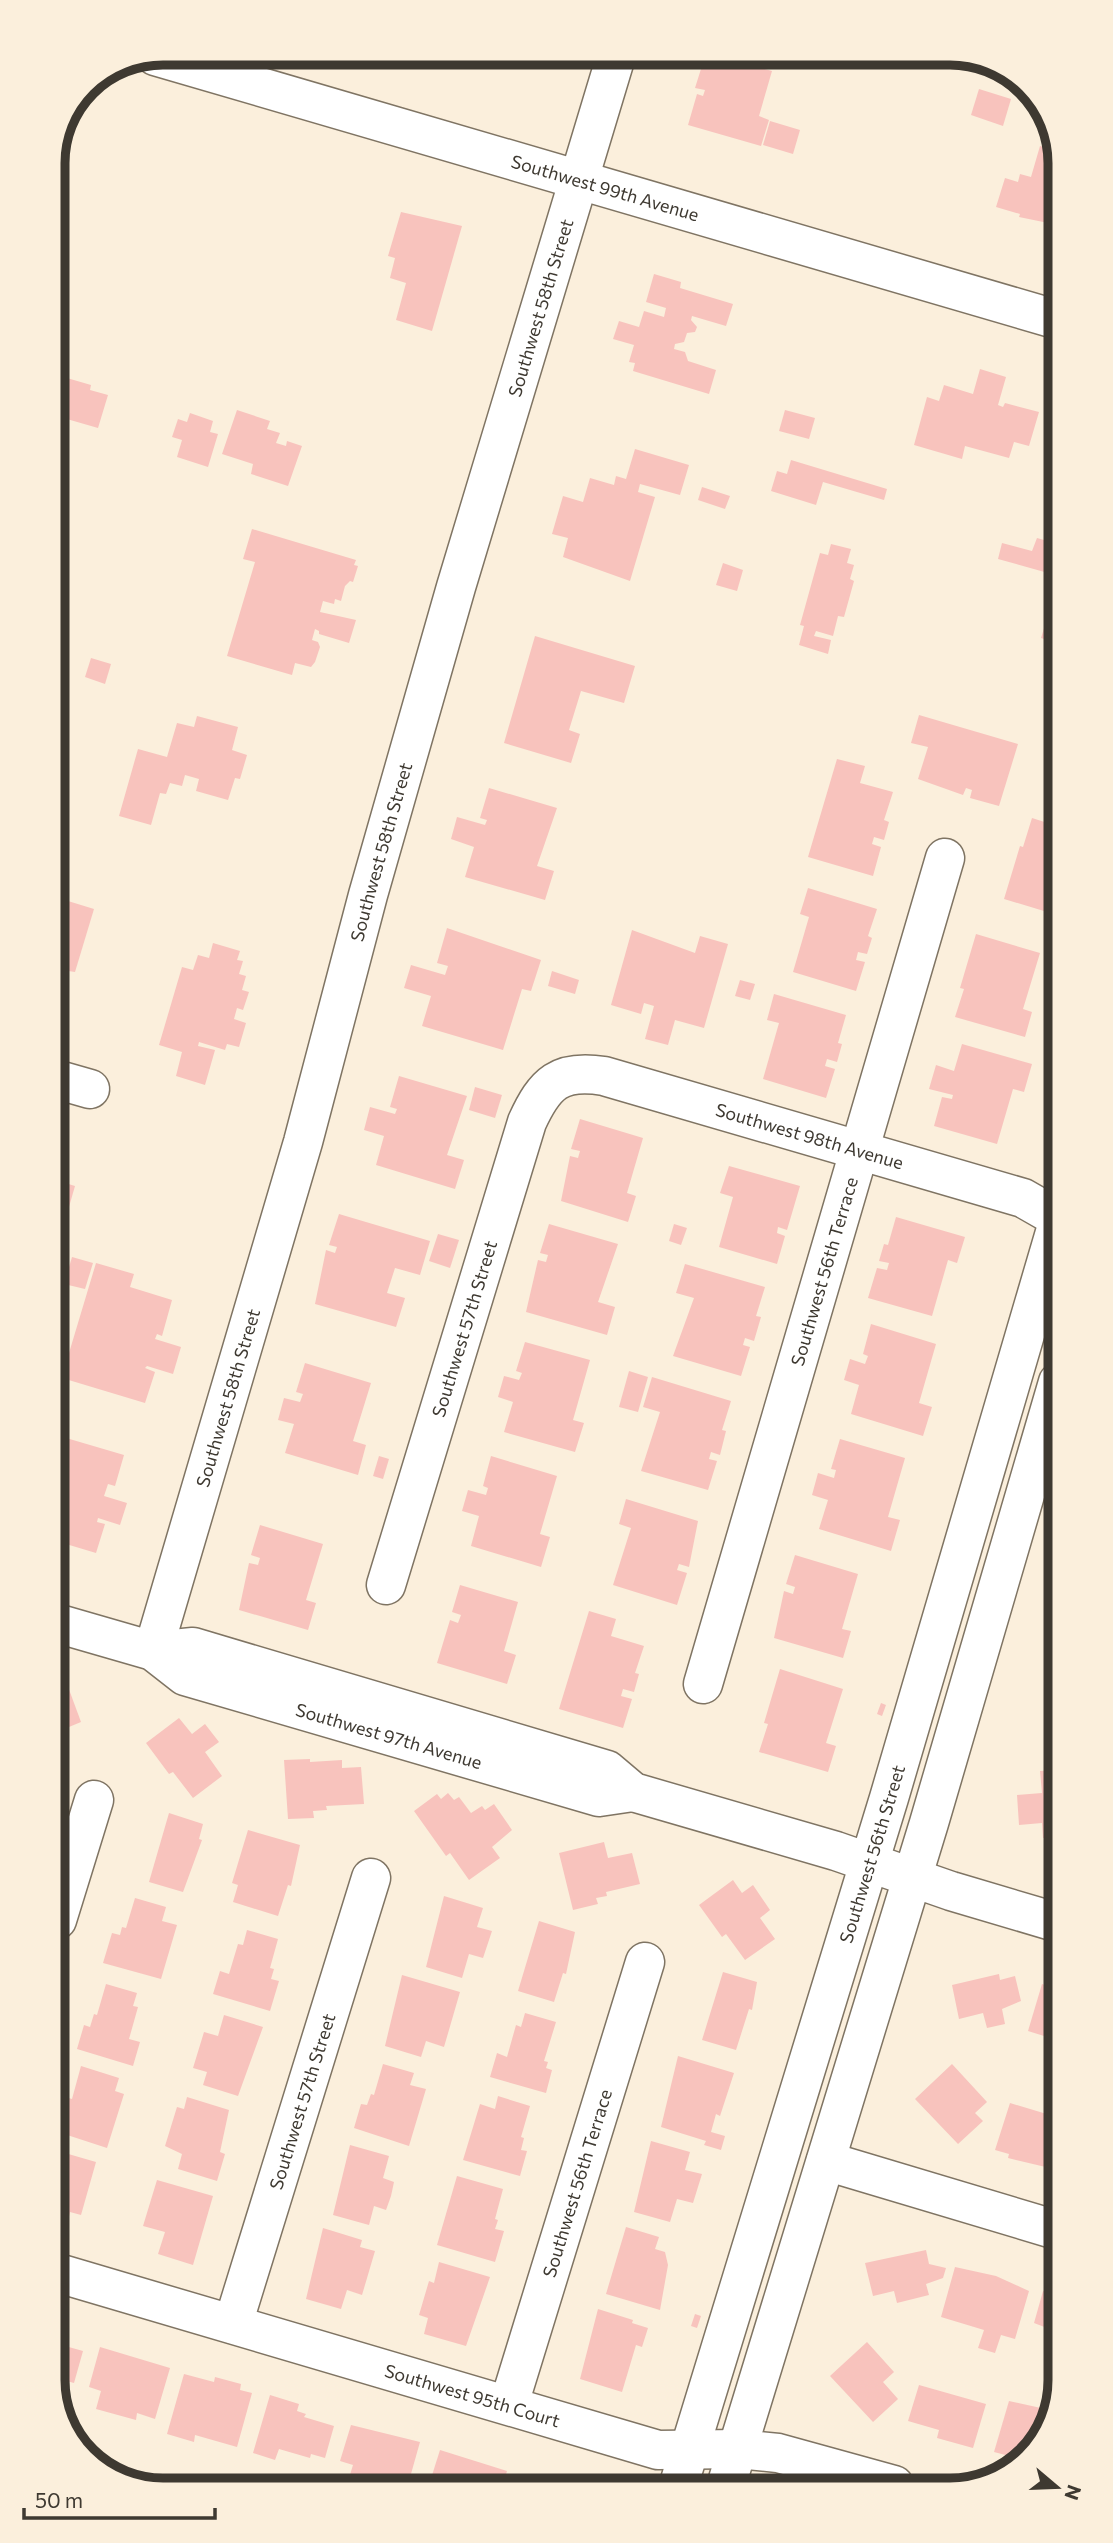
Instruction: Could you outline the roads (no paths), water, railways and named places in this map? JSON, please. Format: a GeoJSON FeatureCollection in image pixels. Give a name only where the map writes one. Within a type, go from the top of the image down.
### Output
{"type":"FeatureCollection","features":[{"type":"Feature","properties":{"kind":"street","name":"Southwest 99th Avenue"},"geometry":{"type":"LineString","coordinates":[[186,65],[1048,317]]}},
{"type":"Feature","properties":{"kind":"street","name":"Southwest 58th Street"},"geometry":{"type":"LineString","coordinates":[[153,1651],[303,1142],[368,895],[456,587],[613,65]]}},
{"type":"Feature","properties":{"kind":"street","name":"Southwest 56th Terrace"},"geometry":{"type":"LineString","coordinates":[[703,1684],[945,858]]}},
{"type":"Feature","properties":{"kind":"street","name":"Southwest 98th Avenue"},"geometry":{"type":"LineString","coordinates":[[557,1079],[572,1073],[604,1076],[1023,1198],[1048,1214]]}},
{"type":"Feature","properties":{"kind":"street","name":"Southwest 57th Street"},"geometry":{"type":"LineString","coordinates":[[386,1585],[527,1122],[540,1097],[557,1079]]}},
{"type":"Feature","properties":{"kind":"street","name":"Southwest 56th Street"},"geometry":{"type":"LineString","coordinates":[[683,2469],[869,1862],[1048,1254]]}},
{"type":"Feature","properties":{"kind":"street"},"geometry":{"type":"LineString","coordinates":[[729,2478],[913,1877],[1048,1416]]}},
{"type":"Feature","properties":{"kind":"street","name":"Southwest 97th Avenue"},"geometry":{"type":"LineString","coordinates":[[65,1626],[153,1651],[193,1647],[607,1770],[633,1792],[869,1862],[1048,1920]]}},
{"type":"Feature","properties":{"kind":"street"},"geometry":{"type":"LineString","coordinates":[[65,1894],[94,1800]]}},
{"type":"Feature","properties":{"kind":"street","name":"Southwest 57th Street"},"geometry":{"type":"LineString","coordinates":[[233,2324],[371,1878]]}},
{"type":"Feature","properties":{"kind":"street","name":"Southwest 56th Terrace"},"geometry":{"type":"LineString","coordinates":[[509,2404],[645,1962]]}},
{"type":"Feature","properties":{"kind":"street"},"geometry":{"type":"LineString","coordinates":[[826,2161],[1048,2227]]}},
{"type":"Feature","properties":{"kind":"street","name":"Southwest 95th Court"},"geometry":{"type":"LineString","coordinates":[[65,2275],[658,2450],[683,2469],[738,2449],[791,2456],[869,2478]]}}]}
